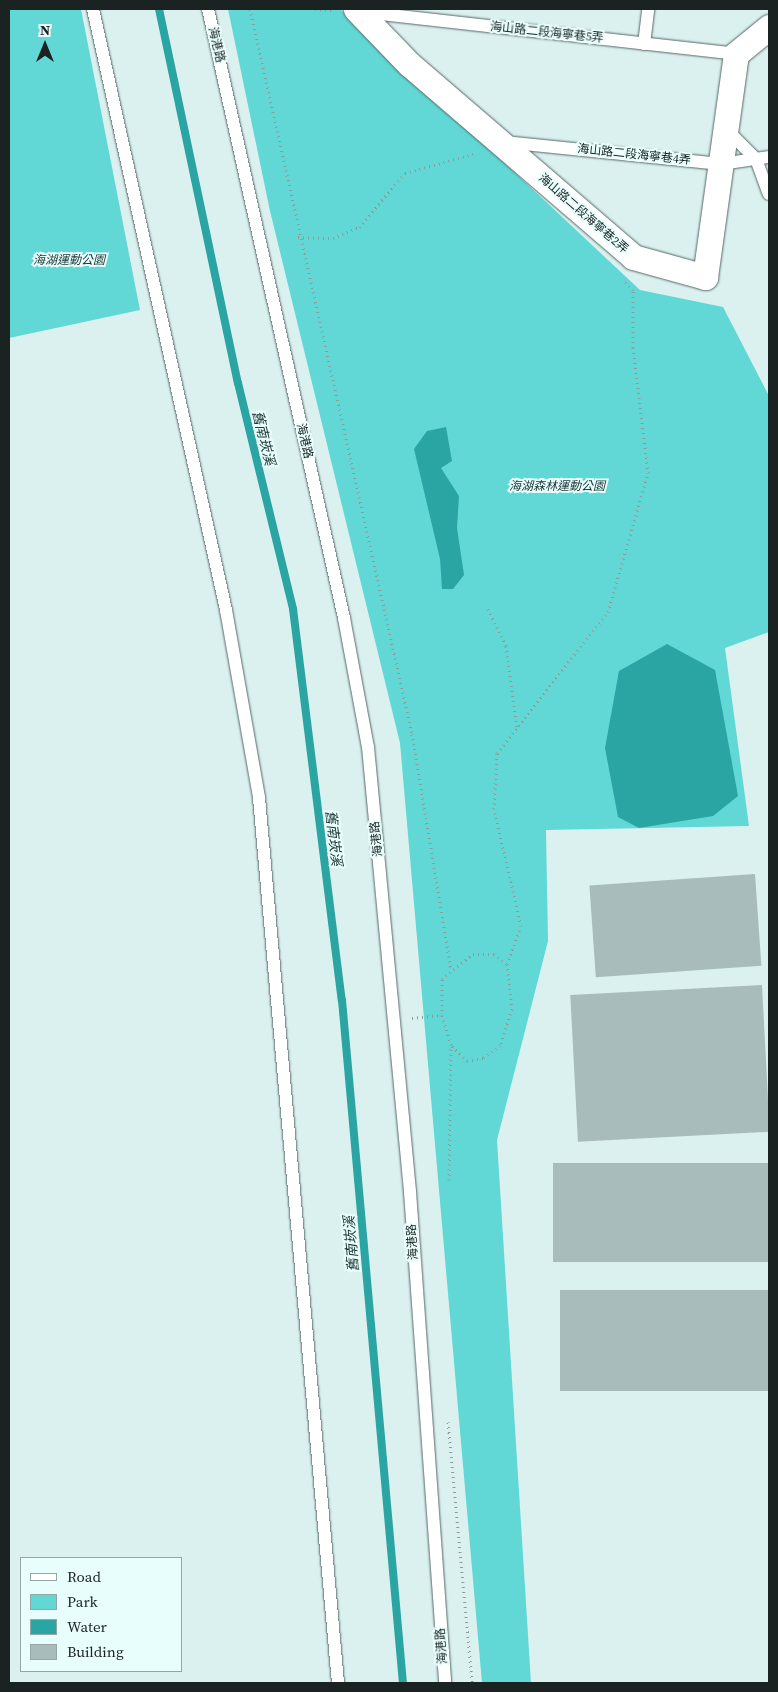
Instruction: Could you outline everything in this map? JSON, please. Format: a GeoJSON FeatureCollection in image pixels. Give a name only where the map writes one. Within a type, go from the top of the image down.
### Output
{"type":"FeatureCollection","features":[{"type":"Feature","properties":{"kind":"street","name":"海山路二段海寧巷2弄"},"geometry":{"type":"LineString","coordinates":[[357,10],[408,64],[633,256],[705,277],[721,164]]}},
{"type":"Feature","properties":{"kind":"street"},"geometry":{"type":"LineString","coordinates":[[721,164],[736,54],[769,27]]}},
{"type":"Feature","properties":{"kind":"lane"},"geometry":{"type":"LineString","coordinates":[[93,9],[226,610],[259,798],[338,1683]]}},
{"type":"Feature","properties":{"kind":"lane","name":"海港路"},"geometry":{"type":"LineString","coordinates":[[208,9],[344,618],[368,748],[410,1192],[445,1683]]}},
{"type":"Feature","properties":{"kind":"lane"},"geometry":{"type":"LineString","coordinates":[[644,44],[648,9]]}},
{"type":"Feature","properties":{"kind":"lane","name":"海山路二段海寧巷5弄"},"geometry":{"type":"LineString","coordinates":[[357,10],[736,54]]}},
{"type":"Feature","properties":{"kind":"lane"},"geometry":{"type":"LineString","coordinates":[[726,129],[763,158],[769,194]]}},
{"type":"Feature","properties":{"kind":"lane","name":"海山路二段海寧巷4弄"},"geometry":{"type":"LineString","coordinates":[[499,142],[721,164],[763,158]]}},
{"type":"Feature","properties":{"kind":"path"},"geometry":{"type":"LineString","coordinates":[[250,9],[298,237],[412,734],[452,969]]}},
{"type":"Feature","properties":{"kind":"path"},"geometry":{"type":"LineString","coordinates":[[298,237],[333,238],[359,226],[405,173],[478,152],[470,146]]}},
{"type":"Feature","properties":{"kind":"path"},"geometry":{"type":"LineString","coordinates":[[451,1045],[467,1061],[483,1058],[500,1045],[512,1009],[507,964],[521,926],[494,809],[497,753],[608,612],[648,474],[633,348],[633,290],[619,277]]}},
{"type":"Feature","properties":{"kind":"path"},"geometry":{"type":"LineString","coordinates":[[488,608],[506,646],[517,729]]}},
{"type":"Feature","properties":{"kind":"path"},"geometry":{"type":"LineString","coordinates":[[449,1180],[451,1045],[442,1015],[442,979],[452,969],[473,954],[494,954],[507,964]]}},
{"type":"Feature","properties":{"kind":"path"},"geometry":{"type":"LineString","coordinates":[[411,1018],[442,1015]]}},
{"type":"Feature","properties":{"kind":"green space","name":"海湖運動公園"},"geometry":{"type":"Polygon","coordinates":[[[9,9],[81,9],[140,310],[9,338],[9,9]]]}},
{"type":"Feature","properties":{"kind":"green space","name":"海湖森林運動公園"},"geometry":{"type":"Polygon","coordinates":[[[228,9],[340,9],[640,290],[723,307],[769,396],[769,632],[725,648],[749,826],[546,830],[548,941],[497,1140],[531,1683],[482,1683],[400,743],[270,211],[228,9]]]}},
{"type":"Feature","properties":{"kind":"water"},"geometry":{"type":"Polygon","coordinates":[[[446,427],[452,461],[441,468],[459,496],[457,528],[464,575],[453,589],[442,589],[440,559],[414,449],[427,431],[446,427]]]}},
{"type":"Feature","properties":{"kind":"water"},"geometry":{"type":"Polygon","coordinates":[[[667,644],[715,670],[738,796],[713,816],[639,828],[618,817],[605,748],[619,671],[667,644]]]}},
{"type":"Feature","properties":{"kind":"building"},"geometry":{"type":"Polygon","coordinates":[[[755,874],[761,966],[596,977],[589,886],[755,874]]]}},
{"type":"Feature","properties":{"kind":"building"},"geometry":{"type":"Polygon","coordinates":[[[762,985],[769,1132],[578,1142],[570,995],[762,985]]]}},
{"type":"Feature","properties":{"kind":"building"},"geometry":{"type":"Polygon","coordinates":[[[553,1163],[769,1163],[769,1262],[553,1262],[553,1163]]]}},
{"type":"Feature","properties":{"kind":"building"},"geometry":{"type":"Polygon","coordinates":[[[560,1290],[769,1290],[769,1391],[560,1391],[560,1290]]]}},
{"type":"Feature","properties":{"kind":"waterway","name":"舊南崁溪"},"geometry":{"type":"LineString","coordinates":[[159,9],[238,383],[293,609],[342,1000],[403,1683]]}}]}
